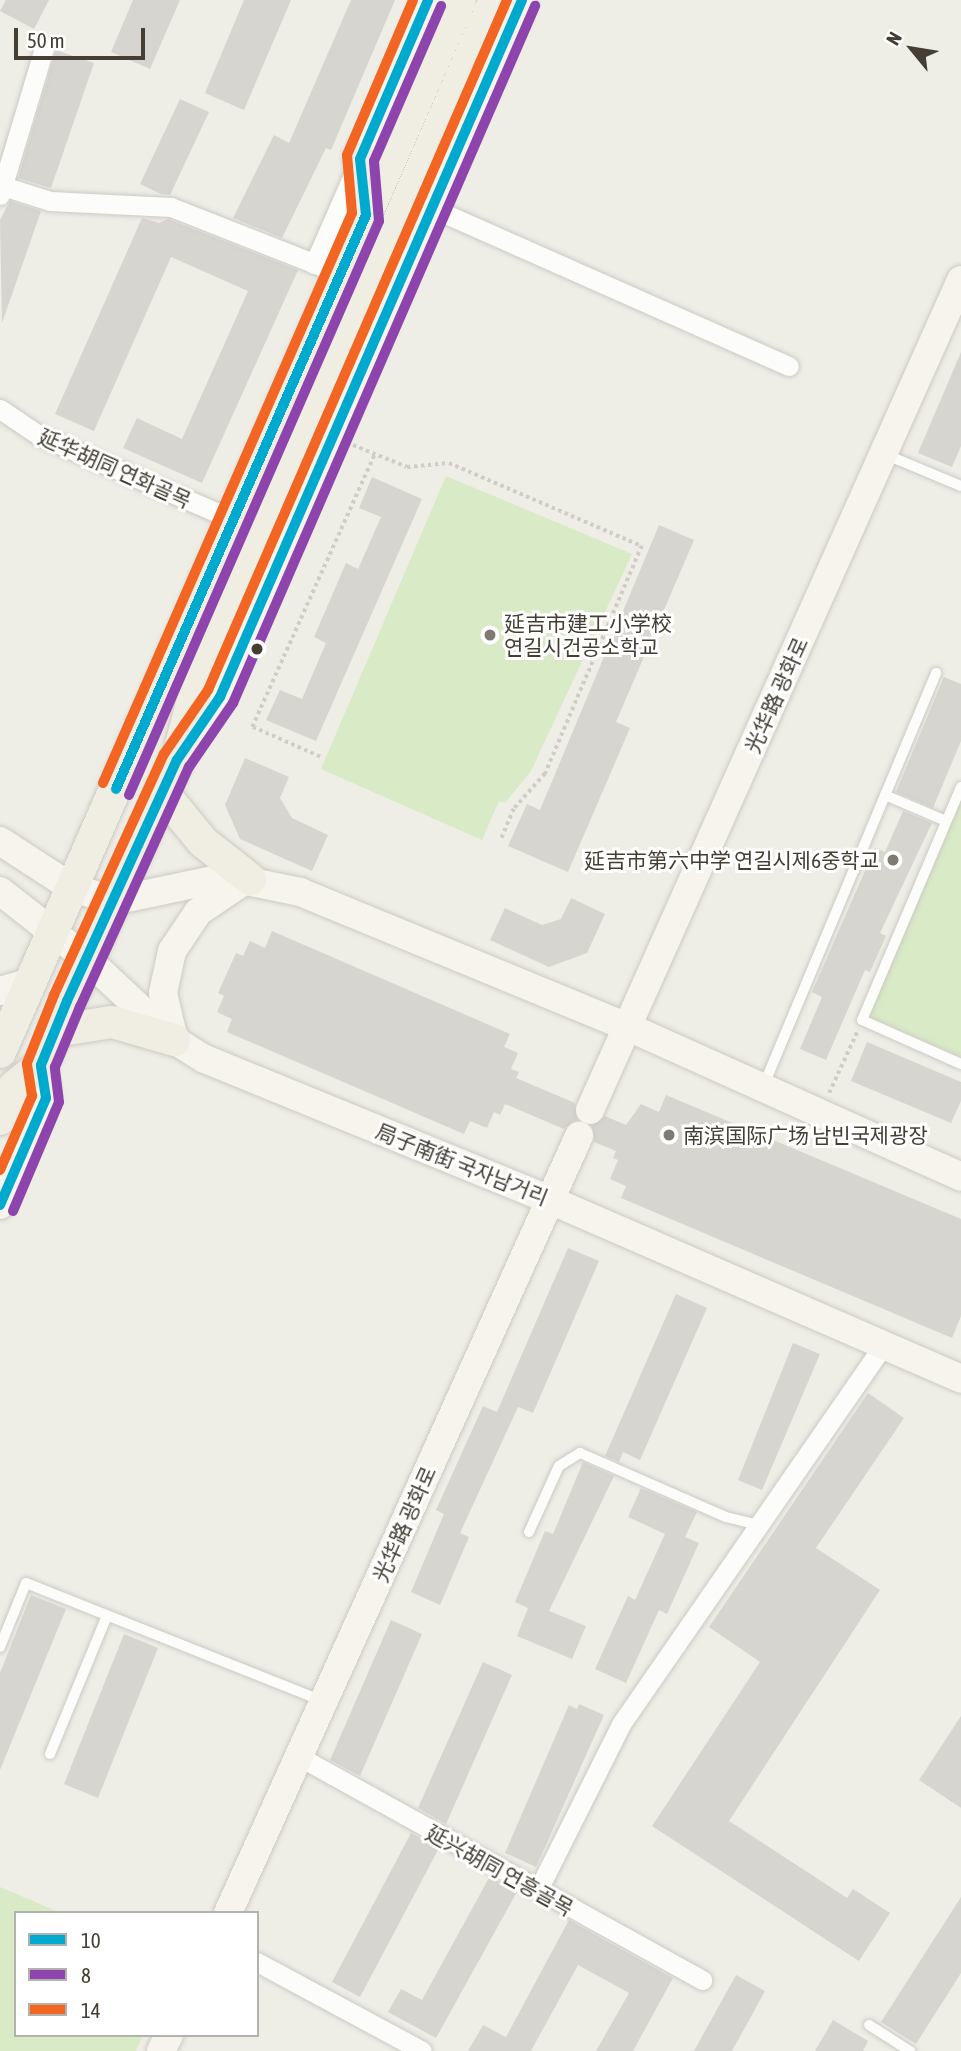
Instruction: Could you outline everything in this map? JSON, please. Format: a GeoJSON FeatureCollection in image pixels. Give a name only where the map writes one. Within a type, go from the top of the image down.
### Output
{"type":"FeatureCollection","features":[{"type":"Feature","properties":{"kind":"main road"},"geometry":{"type":"LineString","coordinates":[[0,1052],[234,520],[327,269],[366,215],[460,0]]}},
{"type":"Feature","properties":{"kind":"main road"},"geometry":{"type":"LineString","coordinates":[[0,1119],[14,1087],[41,1065],[177,760],[197,685],[419,203],[495,0]]}},
{"type":"Feature","properties":{"kind":"main road"},"geometry":{"type":"LineString","coordinates":[[360,159],[366,215]]}},
{"type":"Feature","properties":{"kind":"main road"},"geometry":{"type":"LineString","coordinates":[[162,792],[203,842],[250,879]]}},
{"type":"Feature","properties":{"kind":"main road"},"geometry":{"type":"LineString","coordinates":[[55,1031],[112,1022],[174,1040]]}},
{"type":"Feature","properties":{"kind":"street"},"geometry":{"type":"LineString","coordinates":[[44,48],[1,188],[50,201],[171,207],[327,269],[360,159],[428,0]]}},
{"type":"Feature","properties":{"kind":"street"},"geometry":{"type":"LineString","coordinates":[[522,0],[419,203],[789,366]]}},
{"type":"Feature","properties":{"kind":"street","name":"光华路 광화로"},"geometry":{"type":"LineString","coordinates":[[229,1911],[585,1123],[961,280]]}},
{"type":"Feature","properties":{"kind":"street","name":"延华胡同 연화골목"},"geometry":{"type":"LineString","coordinates":[[0,409],[40,436],[234,520]]}},
{"type":"Feature","properties":{"kind":"street"},"geometry":{"type":"LineString","coordinates":[[0,841],[71,887],[113,901],[227,877],[250,879],[300,892],[628,1027],[961,1177]]}},
{"type":"Feature","properties":{"kind":"street"},"geometry":{"type":"LineString","coordinates":[[174,1040],[163,993],[172,951],[198,912],[250,879]]}},
{"type":"Feature","properties":{"kind":"street","name":"局子南街 국자남거리"},"geometry":{"type":"LineString","coordinates":[[0,891],[87,959],[174,1040],[205,1059],[550,1200],[961,1378]]}},
{"type":"Feature","properties":{"kind":"street"},"geometry":{"type":"LineString","coordinates":[[0,992],[31,982]]}},
{"type":"Feature","properties":{"kind":"street"},"geometry":{"type":"LineString","coordinates":[[0,1205],[46,1098],[41,1065]]}},
{"type":"Feature","properties":{"kind":"street"},"geometry":{"type":"LineString","coordinates":[[538,1890],[621,1724],[883,1346]]}},
{"type":"Feature","properties":{"kind":"street","name":"延兴胡同 연흥골목"},"geometry":{"type":"LineString","coordinates":[[300,1757],[702,1980]]}},
{"type":"Feature","properties":{"kind":"street"},"geometry":{"type":"LineString","coordinates":[[259,1963],[422,2051]]}},
{"type":"Feature","properties":{"kind":"lane"},"geometry":{"type":"LineString","coordinates":[[883,454],[961,486]]}},
{"type":"Feature","properties":{"kind":"lane"},"geometry":{"type":"LineString","coordinates":[[763,1087],[936,673]]}},
{"type":"Feature","properties":{"kind":"lane"},"geometry":{"type":"LineString","coordinates":[[961,787],[862,1020],[961,1064]]}},
{"type":"Feature","properties":{"kind":"lane"},"geometry":{"type":"LineString","coordinates":[[886,795],[946,821]]}},
{"type":"Feature","properties":{"kind":"lane"},"geometry":{"type":"LineString","coordinates":[[528,1532],[559,1466],[580,1453],[726,1517],[759,1525]]}},
{"type":"Feature","properties":{"kind":"lane"},"geometry":{"type":"LineString","coordinates":[[0,1647],[26,1583],[323,1702]]}},
{"type":"Feature","properties":{"kind":"lane"},"geometry":{"type":"LineString","coordinates":[[50,1754],[107,1616]]}},
{"type":"Feature","properties":{"kind":"lane"},"geometry":{"type":"LineString","coordinates":[[869,2025],[911,2051]]}},
{"type":"Feature","properties":{"kind":"path"},"geometry":{"type":"LineString","coordinates":[[362,449],[407,467],[449,463],[642,546],[545,774],[514,808],[501,840]]}},
{"type":"Feature","properties":{"kind":"path"},"geometry":{"type":"LineString","coordinates":[[320,757],[252,727],[375,454]]}},
{"type":"Feature","properties":{"kind":"path"},"geometry":{"type":"LineString","coordinates":[[828,1095],[862,1020]]}},
{"type":"Feature","properties":{"kind":"green space"},"geometry":{"type":"Polygon","coordinates":[[[446,476],[632,554],[531,771],[505,803],[499,801],[482,840],[321,769],[446,476]]]}},
{"type":"Feature","properties":{"kind":"green space"},"geometry":{"type":"Polygon","coordinates":[[[961,798],[961,1057],[868,1017],[961,798]]]}},
{"type":"Feature","properties":{"kind":"green space"},"geometry":{"type":"Polygon","coordinates":[[[0,1887],[56,1911],[14,1911],[14,2037],[142,2037],[136,2051],[0,2051],[0,1887]]]}},
{"type":"Feature","properties":{"kind":"building"},"geometry":{"type":"Polygon","coordinates":[[[6,0],[49,0],[34,29],[0,11],[6,0]]]}},
{"type":"Feature","properties":{"kind":"building"},"geometry":{"type":"Polygon","coordinates":[[[133,0],[180,0],[150,69],[111,52],[133,0]]]}},
{"type":"Feature","properties":{"kind":"building"},"geometry":{"type":"Polygon","coordinates":[[[244,0],[291,0],[244,110],[205,93],[244,0]]]}},
{"type":"Feature","properties":{"kind":"building"},"geometry":{"type":"Polygon","coordinates":[[[351,0],[395,0],[331,150],[326,148],[282,238],[233,218],[274,135],[289,143],[351,0]]]}},
{"type":"Feature","properties":{"kind":"building"},"geometry":{"type":"Polygon","coordinates":[[[56,50],[94,63],[51,188],[18,178],[56,50]]]}},
{"type":"Feature","properties":{"kind":"building"},"geometry":{"type":"Polygon","coordinates":[[[180,99],[209,112],[170,195],[161,194],[140,184],[180,99]]]}},
{"type":"Feature","properties":{"kind":"building"},"geometry":{"type":"Polygon","coordinates":[[[10,201],[41,211],[2,323],[0,220],[10,201]]]}},
{"type":"Feature","properties":{"kind":"building"},"geometry":{"type":"Polygon","coordinates":[[[142,218],[159,223],[168,219],[298,270],[202,483],[123,448],[137,418],[182,439],[248,291],[171,257],[94,431],[55,414],[142,218]]]}},
{"type":"Feature","properties":{"kind":"building"},"geometry":{"type":"Polygon","coordinates":[[[961,352],[961,446],[952,467],[918,453],[961,352]]]}},
{"type":"Feature","properties":{"kind":"building"},"geometry":{"type":"Polygon","coordinates":[[[372,477],[422,499],[316,741],[266,720],[280,690],[302,699],[326,643],[314,637],[346,563],[358,569],[381,517],[359,508],[372,477]]]}},
{"type":"Feature","properties":{"kind":"building"},"geometry":{"type":"Polygon","coordinates":[[[659,525],[694,540],[616,722],[630,728],[568,872],[508,846],[527,804],[540,810],[659,525]]]}},
{"type":"Feature","properties":{"kind":"building"},"geometry":{"type":"Polygon","coordinates":[[[944,677],[961,684],[961,741],[933,808],[896,792],[944,677]]]}},
{"type":"Feature","properties":{"kind":"building"},"geometry":{"type":"Polygon","coordinates":[[[245,758],[289,777],[280,798],[292,818],[328,835],[312,871],[240,839],[225,805],[245,758]]]}},
{"type":"Feature","properties":{"kind":"building"},"geometry":{"type":"Polygon","coordinates":[[[903,811],[932,823],[880,933],[886,936],[870,972],[865,970],[826,1060],[800,1049],[822,997],[812,992],[875,848],[885,852],[903,811]]]}},
{"type":"Feature","properties":{"kind":"building"},"geometry":{"type":"Polygon","coordinates":[[[571,898],[605,914],[587,953],[549,967],[490,940],[505,908],[542,925],[561,919],[571,898]]]}},
{"type":"Feature","properties":{"kind":"building"},"geometry":{"type":"Polygon","coordinates":[[[272,931],[510,1034],[504,1047],[518,1053],[511,1069],[519,1072],[516,1078],[575,1103],[577,1120],[564,1129],[505,1104],[500,1115],[494,1112],[487,1128],[470,1121],[464,1134],[227,1032],[232,1019],[217,1012],[224,996],[218,993],[236,953],[243,956],[250,941],[265,948],[272,931]]]}},
{"type":"Feature","properties":{"kind":"building"},"geometry":{"type":"Polygon","coordinates":[[[867,1042],[961,1082],[961,1101],[951,1123],[851,1081],[867,1042]]]}},
{"type":"Feature","properties":{"kind":"building"},"geometry":{"type":"Polygon","coordinates":[[[666,1095],[961,1219],[961,1316],[952,1338],[621,1198],[626,1186],[610,1179],[618,1160],[613,1158],[616,1151],[594,1142],[592,1126],[605,1116],[626,1125],[641,1104],[659,1112],[666,1095]]]}},
{"type":"Feature","properties":{"kind":"building"},"geometry":{"type":"Polygon","coordinates":[[[568,1248],[599,1261],[533,1413],[518,1407],[460,1533],[469,1537],[440,1605],[411,1592],[444,1514],[436,1510],[483,1406],[497,1412],[568,1248]]]}},
{"type":"Feature","properties":{"kind":"building"},"geometry":{"type":"Polygon","coordinates":[[[676,1294],[707,1308],[640,1460],[623,1452],[619,1462],[605,1456],[676,1294]]]}},
{"type":"Feature","properties":{"kind":"building"},"geometry":{"type":"Polygon","coordinates":[[[793,1343],[820,1354],[762,1490],[738,1480],[793,1343]]]}},
{"type":"Feature","properties":{"kind":"building"},"geometry":{"type":"Polygon","coordinates":[[[868,1393],[904,1418],[816,1548],[880,1590],[729,1821],[847,1898],[853,1889],[890,1913],[859,1961],[652,1826],[760,1662],[709,1627],[868,1393]]]}},
{"type":"Feature","properties":{"kind":"building"},"geometry":{"type":"Polygon","coordinates":[[[583,1462],[614,1476],[549,1611],[586,1626],[572,1659],[517,1636],[528,1608],[515,1602],[545,1531],[553,1534],[583,1462]]]}},
{"type":"Feature","properties":{"kind":"building"},"geometry":{"type":"Polygon","coordinates":[[[641,1488],[697,1512],[685,1537],[699,1543],[667,1614],[659,1610],[626,1683],[595,1669],[628,1596],[635,1600],[665,1534],[628,1517],[641,1488]]]}},
{"type":"Feature","properties":{"kind":"building"},"geometry":{"type":"Polygon","coordinates":[[[31,1595],[66,1609],[0,1770],[0,1673],[31,1595]]]}},
{"type":"Feature","properties":{"kind":"building"},"geometry":{"type":"Polygon","coordinates":[[[391,1620],[422,1634],[360,1776],[330,1760],[391,1620]]]}},
{"type":"Feature","properties":{"kind":"building"},"geometry":{"type":"Polygon","coordinates":[[[124,1634],[158,1648],[98,1798],[64,1784],[124,1634]]]}},
{"type":"Feature","properties":{"kind":"building"},"geometry":{"type":"Polygon","coordinates":[[[483,1662],[512,1675],[446,1824],[418,1808],[483,1662]]]}},
{"type":"Feature","properties":{"kind":"building"},"geometry":{"type":"Polygon","coordinates":[[[579,1704],[604,1715],[536,1867],[505,1853],[569,1705],[577,1709],[579,1704]]]}},
{"type":"Feature","properties":{"kind":"building"},"geometry":{"type":"Polygon","coordinates":[[[961,1716],[961,1808],[919,1780],[961,1716]]]}},
{"type":"Feature","properties":{"kind":"building"},"geometry":{"type":"Polygon","coordinates":[[[411,1833],[439,1848],[360,1997],[332,1982],[411,1833]]]}},
{"type":"Feature","properties":{"kind":"building"},"geometry":{"type":"Polygon","coordinates":[[[490,1876],[517,1892],[436,2038],[388,2012],[401,1989],[422,2000],[490,1876]]]}},
{"type":"Feature","properties":{"kind":"building"},"geometry":{"type":"Polygon","coordinates":[[[961,1897],[961,1973],[916,2044],[881,2022],[961,1897]]]}},
{"type":"Feature","properties":{"kind":"building"},"geometry":{"type":"Polygon","coordinates":[[[569,1920],[673,1978],[633,2051],[596,2051],[629,1993],[578,1965],[531,2051],[468,2051],[483,2025],[506,2037],[569,1920]]]}},
{"type":"Feature","properties":{"kind":"building"},"geometry":{"type":"Polygon","coordinates":[[[736,1975],[765,1991],[732,2051],[694,2051],[736,1975]]]}},
{"type":"Feature","properties":{"kind":"building"},"geometry":{"type":"Polygon","coordinates":[[[833,2020],[868,2041],[863,2051],[815,2051],[833,2020]]]}},
{"type":"Feature","properties":{"kind":"transit line","name":"14"},"geometry":{"type":"LineString","coordinates":[[103,783],[352,213],[347,155],[413,0]]}},
{"type":"Feature","properties":{"kind":"transit line","name":"10"},"geometry":{"type":"LineString","coordinates":[[116,789],[366,215],[360,159],[428,0]]}},
{"type":"Feature","properties":{"kind":"transit line","name":"14"},"geometry":{"type":"LineString","coordinates":[[0,1170],[32,1096],[27,1063],[54,995],[164,754],[208,690],[507,0]]}},
{"type":"Feature","properties":{"kind":"transit line","name":"10"},"geometry":{"type":"LineString","coordinates":[[0,1205],[46,1098],[41,1065],[67,1001],[177,760],[220,697],[522,0]]}},
{"type":"Feature","properties":{"kind":"transit line","name":"8"},"geometry":{"type":"LineString","coordinates":[[129,795],[379,221],[374,161],[441,6]]}},
{"type":"Feature","properties":{"kind":"transit line","name":"8"},"geometry":{"type":"LineString","coordinates":[[13,1211],[59,1102],[55,1067],[80,1007],[189,767],[233,703],[535,6]]}},
{"type":"Feature","properties":{"kind":"place","name":"延吉市建工小学校 연길시건공소학교"},"geometry":{"type":"Point","coordinates":[490,635]}},
{"type":"Feature","properties":{"kind":"place","name":"延吉市第六中学 연길시제6중학교"},"geometry":{"type":"Point","coordinates":[893,860]}},
{"type":"Feature","properties":{"kind":"place","name":"南滨国际广场 남빈국제광장"},"geometry":{"type":"Point","coordinates":[669,1135]}}]}
